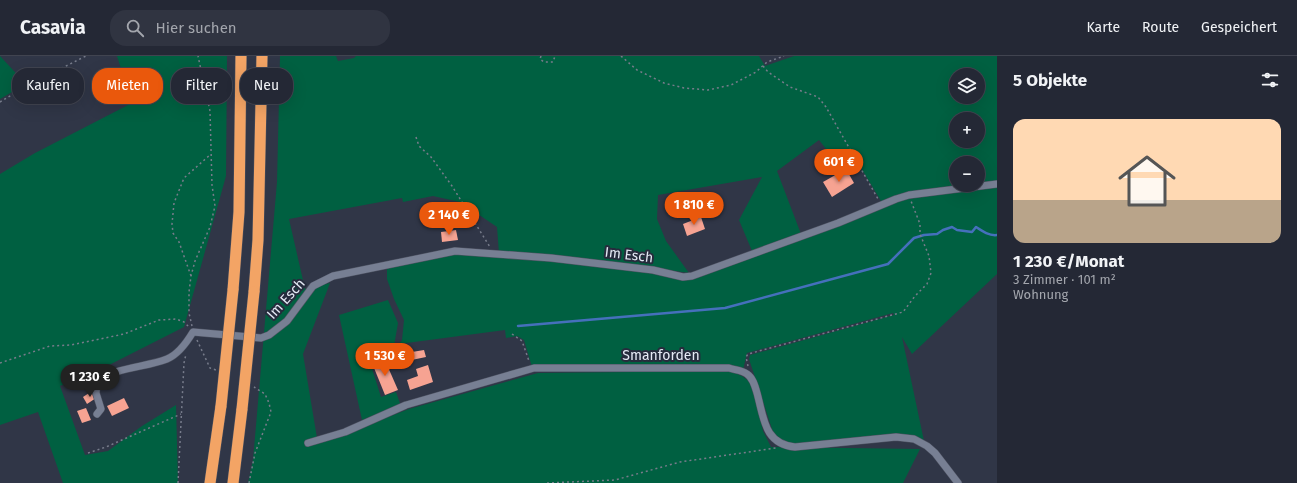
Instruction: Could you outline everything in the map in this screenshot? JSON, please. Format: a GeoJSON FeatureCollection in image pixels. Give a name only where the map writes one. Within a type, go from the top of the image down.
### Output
{"type":"FeatureCollection","features":[{"type":"Feature","properties":{"kind":"highway"},"geometry":{"type":"LineString","coordinates":[[210,483],[221,406],[233,290],[239,212],[240,56]]}},
{"type":"Feature","properties":{"kind":"highway"},"geometry":{"type":"LineString","coordinates":[[232,483],[242,409],[258,240],[262,56]]}},
{"type":"Feature","properties":{"kind":"street","name":"Im Esch"},"geometry":{"type":"LineString","coordinates":[[193,332],[261,338],[269,335],[287,321],[313,286],[332,276],[455,251],[551,258],[653,270],[683,277],[692,276],[838,223],[909,195],[997,184]]}},
{"type":"Feature","properties":{"kind":"street"},"geometry":{"type":"LineString","coordinates":[[97,414],[101,409],[96,393],[97,382],[105,376],[116,372],[168,358],[187,343],[193,332]]}},
{"type":"Feature","properties":{"kind":"street","name":"Smanforden"},"geometry":{"type":"LineString","coordinates":[[308,443],[345,432],[406,405],[531,369],[729,368],[740,370],[748,375]]}},
{"type":"Feature","properties":{"kind":"street"},"geometry":{"type":"LineString","coordinates":[[748,375],[756,389],[766,426],[771,437],[777,443],[795,447],[896,437],[914,439],[927,446],[935,453],[958,483]]}},
{"type":"Feature","properties":{"kind":"path"},"geometry":{"type":"LineString","coordinates":[[0,102],[86,56]]}},
{"type":"Feature","properties":{"kind":"path"},"geometry":{"type":"LineString","coordinates":[[193,332],[189,313],[191,276],[195,261],[210,227],[215,206],[212,185],[210,111],[198,56]]}},
{"type":"Feature","properties":{"kind":"path"},"geometry":{"type":"LineString","coordinates":[[541,56],[540,59],[544,62],[553,62],[555,56]]}},
{"type":"Feature","properties":{"kind":"path"},"geometry":{"type":"LineString","coordinates":[[621,56],[637,70],[664,83],[684,88],[708,90],[731,85],[756,72],[768,62],[784,56]]}},
{"type":"Feature","properties":{"kind":"path"},"geometry":{"type":"LineString","coordinates":[[763,66],[768,72],[790,87],[818,97],[826,107],[881,205]]}},
{"type":"Feature","properties":{"kind":"path"},"geometry":{"type":"LineString","coordinates":[[416,137],[419,146],[431,157],[452,186],[494,254]]}},
{"type":"Feature","properties":{"kind":"path"},"geometry":{"type":"LineString","coordinates":[[191,276],[179,242],[173,233],[172,224],[174,203],[184,178],[211,154]]}},
{"type":"Feature","properties":{"kind":"path"},"geometry":{"type":"LineString","coordinates":[[748,375],[749,370],[746,357],[748,354],[903,312],[915,296],[927,284],[931,274],[929,256],[920,234],[920,224],[909,195]]}},
{"type":"Feature","properties":{"kind":"path"},"geometry":{"type":"LineString","coordinates":[[0,363],[50,346],[71,345],[124,334],[159,320],[176,319],[184,322],[193,332]]}},
{"type":"Feature","properties":{"kind":"path"},"geometry":{"type":"LineString","coordinates":[[512,334],[522,340],[528,355],[531,369]]}},
{"type":"Feature","properties":{"kind":"path"},"geometry":{"type":"LineString","coordinates":[[178,483],[184,363],[187,351]]}},
{"type":"Feature","properties":{"kind":"path"},"geometry":{"type":"LineString","coordinates":[[88,453],[106,447],[181,414]]}},
{"type":"Feature","properties":{"kind":"path"},"geometry":{"type":"LineString","coordinates":[[547,483],[615,480],[680,462],[776,448],[777,443]]}},
{"type":"Feature","properties":{"kind":"green space"},"geometry":{"type":"Polygon","coordinates":[[[0,56],[12,69],[12,92],[0,99],[0,56]]]}},
{"type":"Feature","properties":{"kind":"green space"},"geometry":{"type":"Polygon","coordinates":[[[117,56],[227,56],[227,68],[171,68],[171,104],[227,104],[226,176],[184,327],[111,364],[60,386],[85,455],[108,451],[142,426],[176,405],[178,483],[63,483],[38,412],[0,425],[0,174],[35,153],[130,104],[163,104],[163,68],[121,68],[117,56]]]}},
{"type":"Feature","properties":{"kind":"green space"},"geometry":{"type":"Polygon","coordinates":[[[280,56],[336,56],[338,61],[354,58],[356,56],[759,56],[765,66],[794,56],[997,56],[997,183],[985,185],[985,156],[949,156],[949,190],[881,201],[855,158],[837,163],[819,140],[777,171],[801,234],[752,251],[739,220],[762,177],[658,195],[657,219],[666,241],[689,273],[654,268],[499,253],[497,227],[460,202],[433,196],[403,202],[402,198],[289,219],[305,289],[330,283],[303,354],[318,444],[409,409],[538,373],[731,371],[750,382],[754,391],[763,431],[771,447],[920,449],[903,483],[248,483],[253,460],[277,182],[279,104],[293,104],[293,68],[280,68],[280,56]]]}},
{"type":"Feature","properties":{"kind":"green space"},"geometry":{"type":"Polygon","coordinates":[[[997,187],[997,274],[912,354],[902,337],[924,441],[891,434],[791,445],[783,442],[773,432],[749,359],[750,355],[894,315],[893,313],[747,353],[743,370],[532,367],[524,340],[517,336],[506,338],[505,330],[399,344],[402,340],[404,320],[387,279],[387,266],[455,252],[550,260],[652,272],[682,278],[899,200],[959,192],[985,192],[985,189],[997,187]]]}},
{"type":"Feature","properties":{"kind":"green space"},"geometry":{"type":"Polygon","coordinates":[[[388,300],[398,323],[394,346],[389,351],[369,359],[381,397],[396,392],[401,406],[362,420],[339,315],[388,300]]]}},
{"type":"Feature","properties":{"kind":"building"},"geometry":{"type":"Polygon","coordinates":[[[846,169],[854,183],[832,197],[823,182],[846,169]]]}},
{"type":"Feature","properties":{"kind":"building"},"geometry":{"type":"Polygon","coordinates":[[[701,217],[705,229],[687,236],[683,224],[701,217]]]}},
{"type":"Feature","properties":{"kind":"building"},"geometry":{"type":"Polygon","coordinates":[[[456,230],[458,240],[442,242],[441,232],[456,230]]]}},
{"type":"Feature","properties":{"kind":"building"},"geometry":{"type":"Polygon","coordinates":[[[424,350],[426,357],[402,362],[400,354],[424,350]]]}},
{"type":"Feature","properties":{"kind":"building"},"geometry":{"type":"Polygon","coordinates":[[[384,358],[398,390],[385,395],[372,363],[384,358]]]}},
{"type":"Feature","properties":{"kind":"building"},"geometry":{"type":"Polygon","coordinates":[[[428,365],[433,382],[410,390],[407,380],[418,376],[416,369],[428,365]]]}},
{"type":"Feature","properties":{"kind":"building"},"geometry":{"type":"Polygon","coordinates":[[[92,391],[96,398],[87,404],[83,397],[92,391]]]}},
{"type":"Feature","properties":{"kind":"building"},"geometry":{"type":"Polygon","coordinates":[[[124,398],[129,408],[112,416],[107,406],[124,398]]]}},
{"type":"Feature","properties":{"kind":"building"},"geometry":{"type":"Polygon","coordinates":[[[86,408],[91,420],[82,423],[77,411],[86,408]]]}},
{"type":"Feature","properties":{"kind":"waterway"},"geometry":{"type":"LineString","coordinates":[[518,326],[725,308],[888,264],[914,238],[924,235],[937,234],[952,227],[957,230],[972,232],[976,227],[988,234],[997,235]]}}]}
